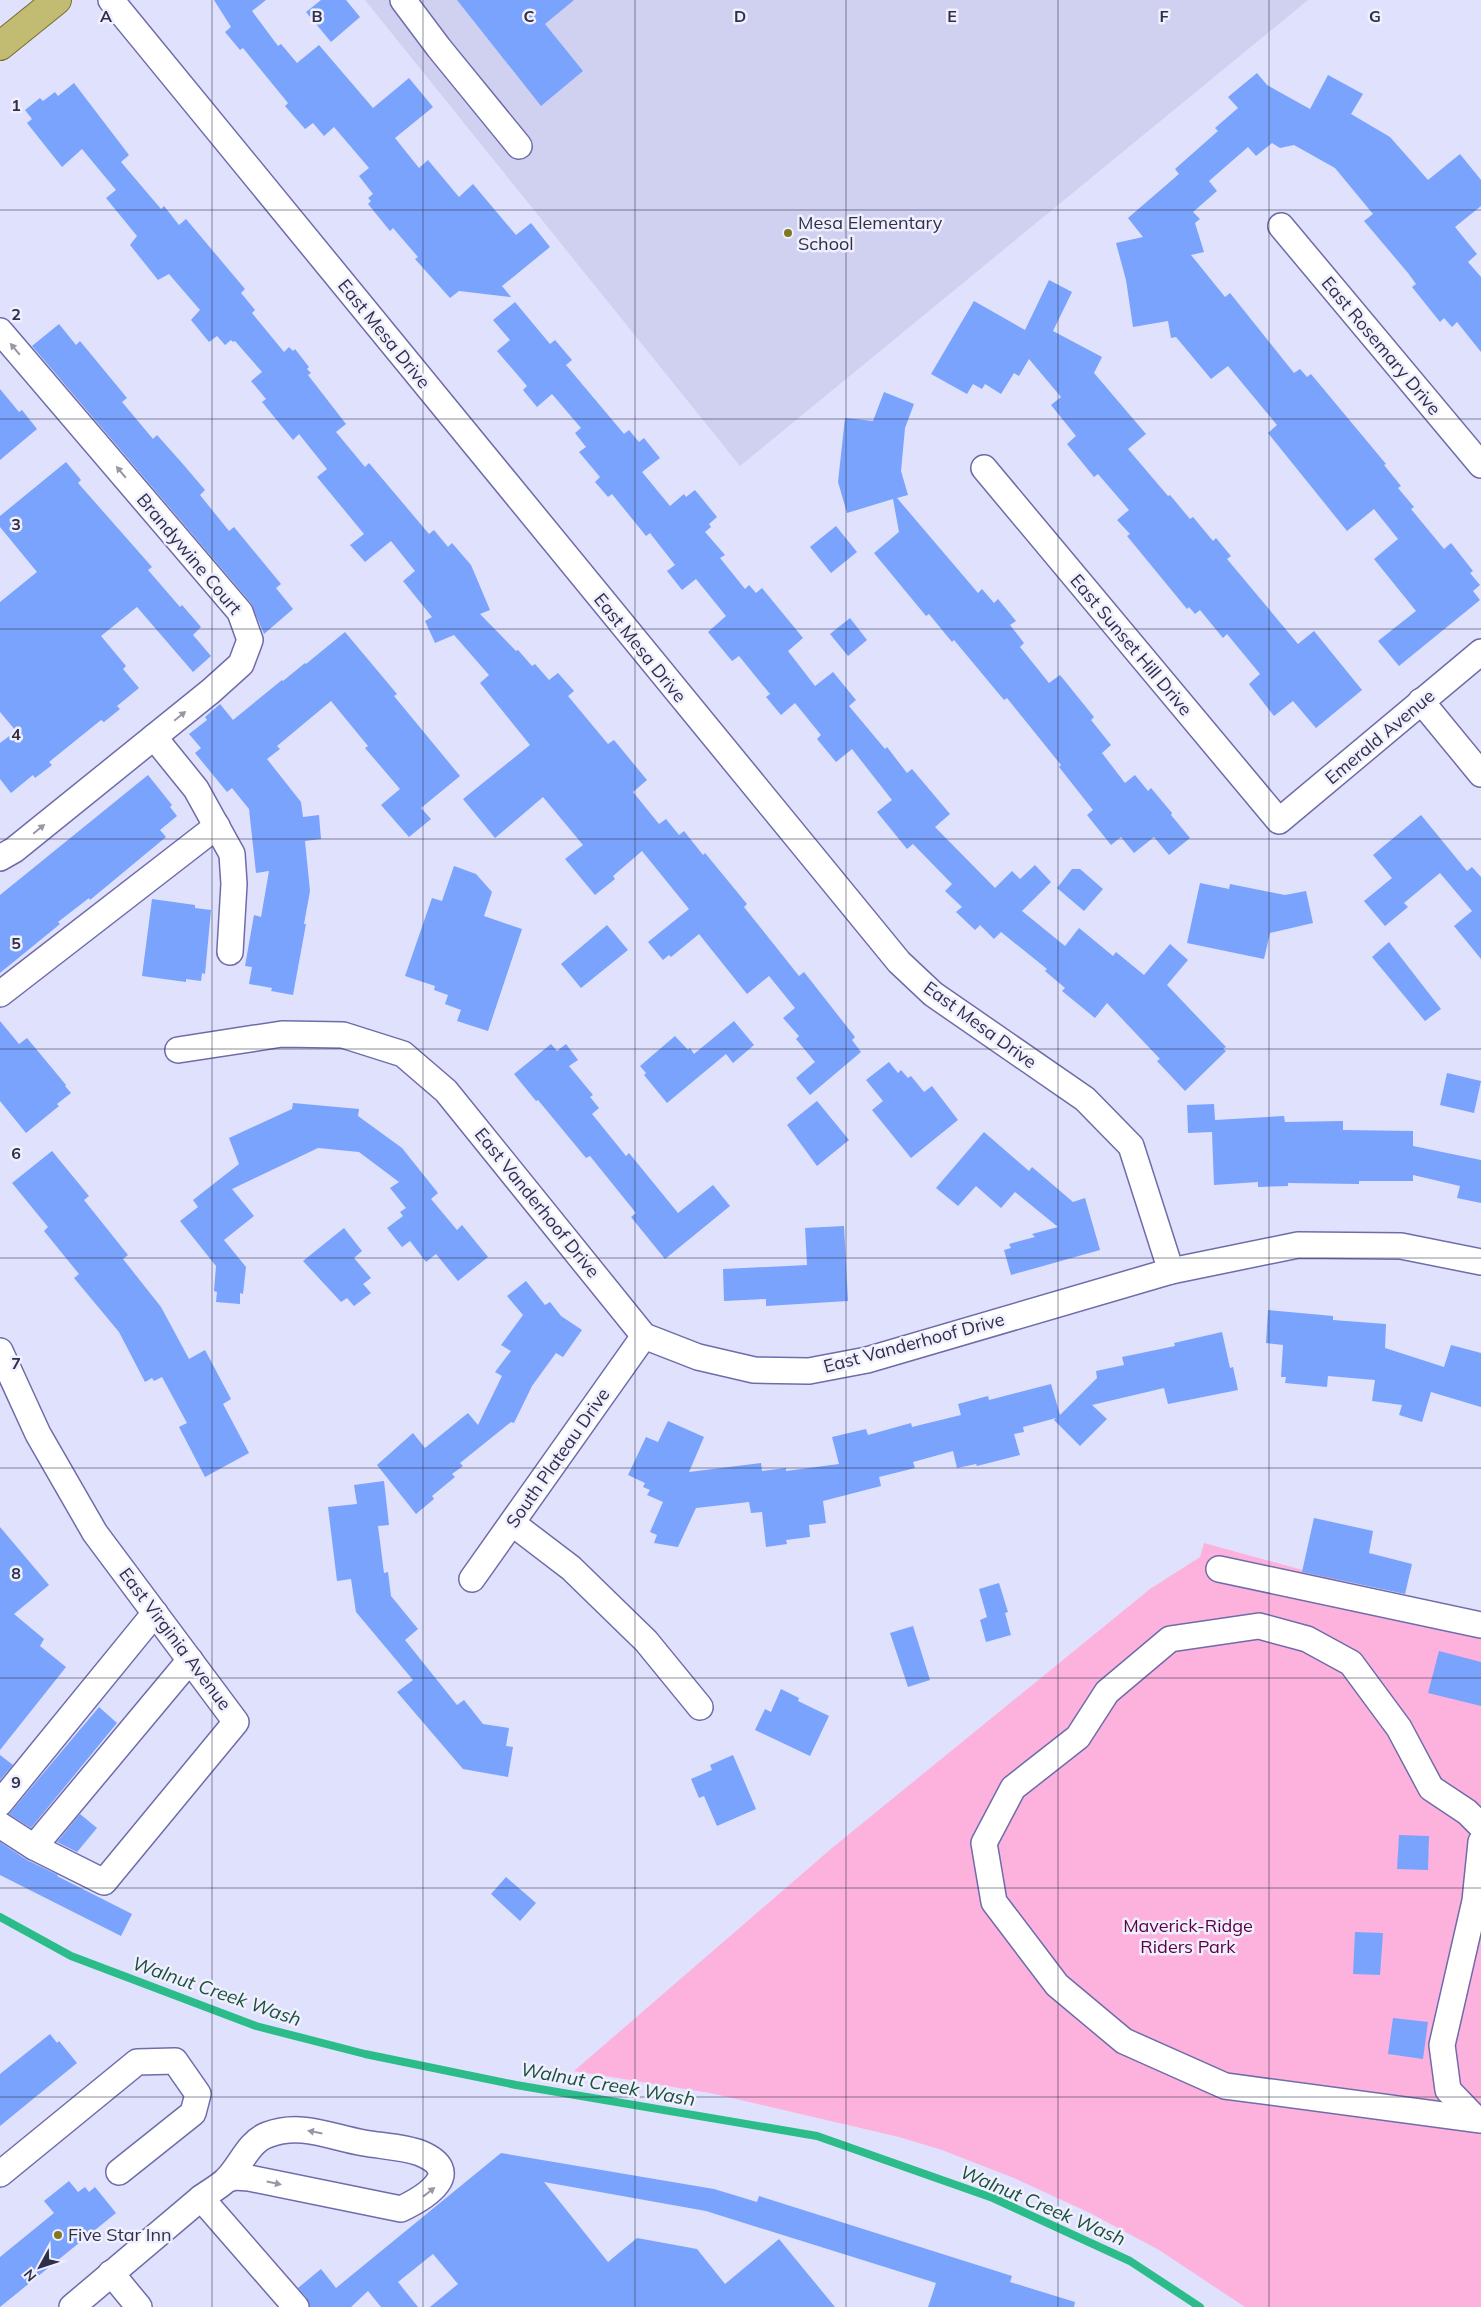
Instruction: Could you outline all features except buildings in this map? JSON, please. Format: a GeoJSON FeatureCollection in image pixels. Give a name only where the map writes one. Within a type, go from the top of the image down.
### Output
{"type":"FeatureCollection","features":[{"type":"Feature","properties":{"kind":"main road"},"geometry":{"type":"LineString","coordinates":[[0,46],[56,0]]}},
{"type":"Feature","properties":{"kind":"street","name":"East Mesa Drive"},"geometry":{"type":"LineString","coordinates":[[111,0],[899,962],[933,994],[1084,1099],[1131,1146],[1171,1271]]}},
{"type":"Feature","properties":{"kind":"street"},"geometry":{"type":"LineString","coordinates":[[403,0],[439,48],[519,146]]}},
{"type":"Feature","properties":{"kind":"street","name":"East Rosemary Drive"},"geometry":{"type":"LineString","coordinates":[[1281,226],[1481,465]]}},
{"type":"Feature","properties":{"kind":"street","name":"Brandywine Court"},"geometry":{"type":"LineString","coordinates":[[0,331],[240,612],[250,640],[241,664],[154,737],[4,847]]}},
{"type":"Feature","properties":{"kind":"street","name":"East Sunset Hill Drive"},"geometry":{"type":"LineString","coordinates":[[984,468],[1279,822]]}},
{"type":"Feature","properties":{"kind":"street","name":"Emerald Avenue"},"geometry":{"type":"LineString","coordinates":[[1279,822],[1481,652]]}},
{"type":"Feature","properties":{"kind":"street"},"geometry":{"type":"LineString","coordinates":[[1421,701],[1481,774]]}},
{"type":"Feature","properties":{"kind":"street"},"geometry":{"type":"LineString","coordinates":[[154,737],[196,789],[232,854],[234,884],[230,952]]}},
{"type":"Feature","properties":{"kind":"street"},"geometry":{"type":"LineString","coordinates":[[0,994],[217,826]]}},
{"type":"Feature","properties":{"kind":"street","name":"East Vanderhoof Drive"},"geometry":{"type":"LineString","coordinates":[[178,1050],[282,1034],[311,1034],[343,1035],[403,1054],[446,1091],[644,1336],[698,1357],[754,1370],[809,1371],[867,1360],[1171,1271],[1298,1245],[1401,1246],[1481,1262]]}},
{"type":"Feature","properties":{"kind":"street","name":"South Plateau Drive"},"geometry":{"type":"LineString","coordinates":[[472,1579],[644,1336]]}},
{"type":"Feature","properties":{"kind":"street","name":"East Virginia Avenue"},"geometry":{"type":"LineString","coordinates":[[0,1351],[38,1434],[95,1532],[236,1722],[104,1882],[34,1847],[0,1825]]}},
{"type":"Feature","properties":{"kind":"street"},"geometry":{"type":"LineString","coordinates":[[512,1523],[571,1568],[646,1641],[700,1708]]}},
{"type":"Feature","properties":{"kind":"street"},"geometry":{"type":"LineString","coordinates":[[1219,1569],[1481,1625]]}},
{"type":"Feature","properties":{"kind":"street"},"geometry":{"type":"LineString","coordinates":[[0,1802],[155,1613]]}},
{"type":"Feature","properties":{"kind":"street"},"geometry":{"type":"LineString","coordinates":[[1478,2120],[1225,2086],[1124,2042],[1057,1986],[994,1902],[984,1843],[1013,1788],[1078,1737],[1107,1692],[1170,1638],[1259,1626],[1307,1638],[1351,1662],[1398,1728],[1431,1788],[1467,1812],[1481,1826]]}},
{"type":"Feature","properties":{"kind":"street"},"geometry":{"type":"LineString","coordinates":[[34,1847],[190,1660]]}},
{"type":"Feature","properties":{"kind":"street"},"geometry":{"type":"LineString","coordinates":[[1478,2120],[1448,2090],[1442,2045],[1475,1901],[1481,1842]]}},
{"type":"Feature","properties":{"kind":"street"},"geometry":{"type":"LineString","coordinates":[[0,2174],[138,2062],[175,2061],[198,2094],[192,2113],[119,2172]]}},
{"type":"Feature","properties":{"kind":"street"},"geometry":{"type":"LineString","coordinates":[[72,2307],[201,2198],[226,2180],[250,2149],[264,2136],[288,2129],[315,2131],[347,2140],[418,2153],[435,2161],[441,2170],[440,2181],[434,2189],[401,2210],[248,2178],[236,2177],[226,2180]]}},
{"type":"Feature","properties":{"kind":"street"},"geometry":{"type":"LineString","coordinates":[[201,2198],[296,2307]]}},
{"type":"Feature","properties":{"kind":"street"},"geometry":{"type":"LineString","coordinates":[[111,2273],[139,2307]]}},
{"type":"Feature","properties":{"kind":"shaded area","name":"Mesa Elementary School"},"geometry":{"type":"Polygon","coordinates":[[[365,0],[1308,0],[740,466],[365,0]]]}},
{"type":"Feature","properties":{"kind":"green space","name":"Maverick-Ridge Riders Park"},"geometry":{"type":"Polygon","coordinates":[[[1204,1543],[1481,1619],[1481,2307],[1245,2307],[1159,2250],[1090,2213],[1014,2178],[942,2150],[899,2137],[710,2093],[574,2071],[832,1848],[1150,1589],[1200,1557],[1204,1543]]]}},
{"type":"Feature","properties":{"kind":"waterway","name":"Walnut Creek Wash"},"geometry":{"type":"LineString","coordinates":[[0,1917],[71,1956],[256,2026],[365,2054],[516,2085],[817,2136],[993,2198],[1130,2261],[1200,2307]]}},
{"type":"Feature","properties":{"kind":"place","name":"Mesa Elementary School"},"geometry":{"type":"Point","coordinates":[788,233]}},
{"type":"Feature","properties":{"kind":"place","name":"Five Star Inn"},"geometry":{"type":"Point","coordinates":[58,2235]}}]}
